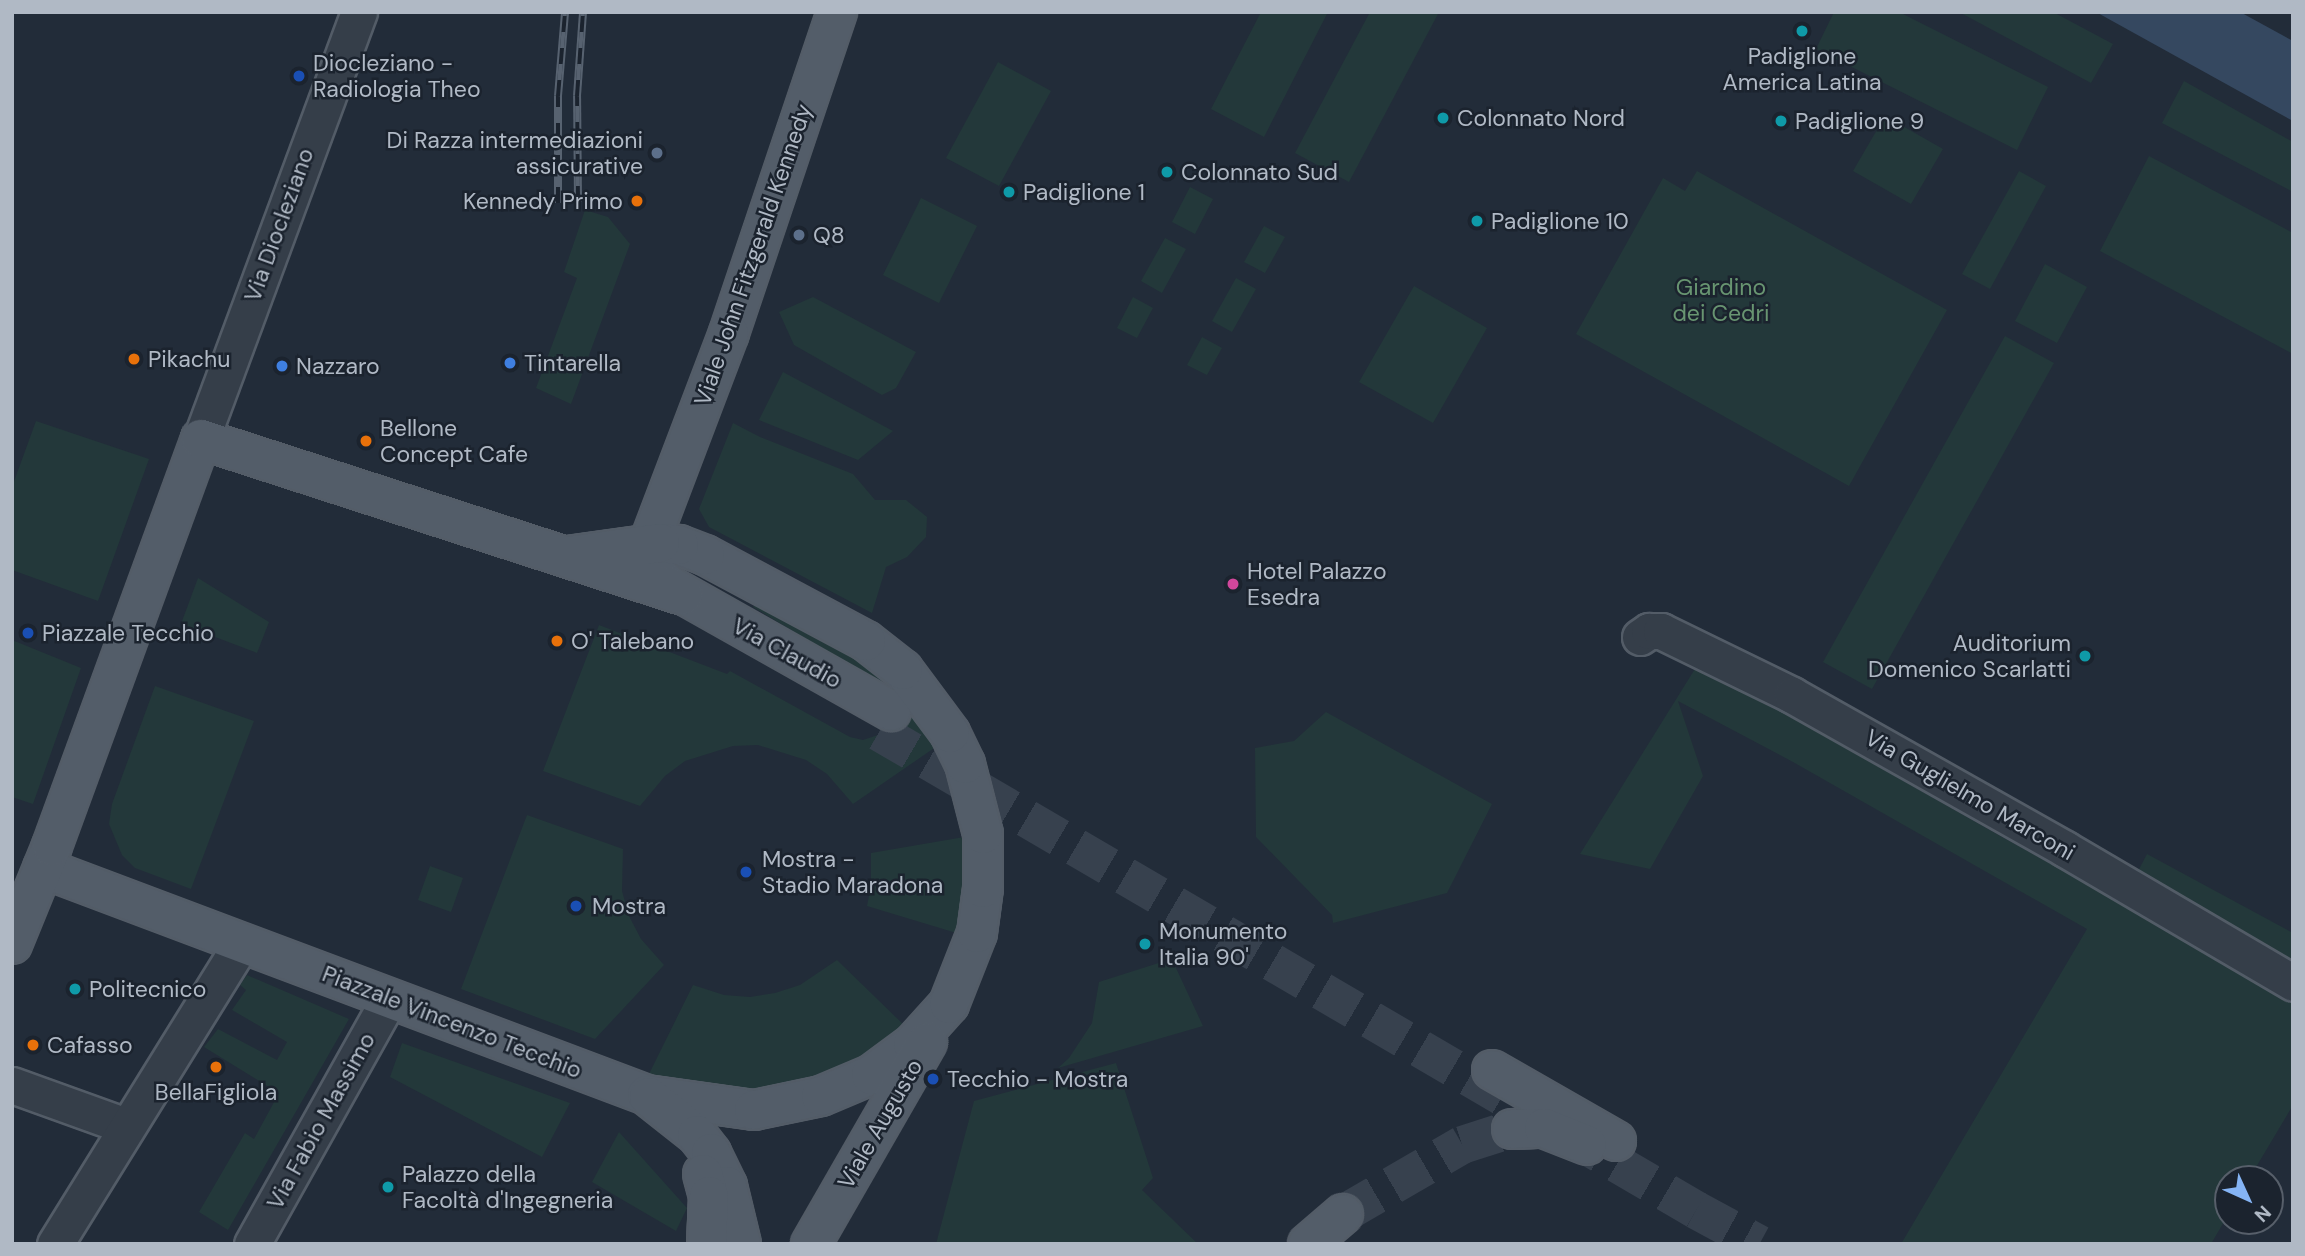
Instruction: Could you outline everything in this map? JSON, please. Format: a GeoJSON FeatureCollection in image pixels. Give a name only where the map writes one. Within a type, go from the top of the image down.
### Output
{"type":"FeatureCollection","features":[{"type":"Feature","properties":{"kind":"main road","name":"Viale John Fitzgerald Kennedy"},"geometry":{"type":"LineString","coordinates":[[649,544],[729,333],[837,12]]}},
{"type":"Feature","properties":{"kind":"main road","name":"Piazzale Vincenzo Tecchio"},"geometry":{"type":"LineString","coordinates":[[201,439],[567,556],[677,606]]}},
{"type":"Feature","properties":{"kind":"main road"},"geometry":{"type":"LineString","coordinates":[[12,944],[43,869],[201,439]]}},
{"type":"Feature","properties":{"kind":"main road"},"geometry":{"type":"LineString","coordinates":[[668,498],[676,531],[686,544],[705,555]]}},
{"type":"Feature","properties":{"kind":"main road","name":"Viale John Fitzgerald Kennedy"},"geometry":{"type":"LineString","coordinates":[[567,556],[621,540],[642,527],[668,498]]}},
{"type":"Feature","properties":{"kind":"main road","name":"Piazzale Vincenzo Tecchio"},"geometry":{"type":"LineString","coordinates":[[43,869],[389,999],[659,1105],[754,1110],[821,1096],[859,1081],[901,1054],[933,1024],[949,1003],[977,933],[985,862],[978,807],[965,764],[950,733],[903,670],[866,641],[705,555],[679,545],[649,544],[567,556]]}},
{"type":"Feature","properties":{"kind":"main road"},"geometry":{"type":"LineString","coordinates":[[649,544],[652,569],[677,606]]}},
{"type":"Feature","properties":{"kind":"main road","name":"Via Claudio"},"geometry":{"type":"LineString","coordinates":[[677,606],[885,722]]}},
{"type":"Feature","properties":{"kind":"main road","name":"Viale Augusto"},"geometry":{"type":"LineString","coordinates":[[811,1244],[949,1003]]}},
{"type":"Feature","properties":{"kind":"main road"},"geometry":{"type":"LineString","coordinates":[[1492,1070],[1602,1143],[1544,1128],[1512,1129]]}},
{"type":"Feature","properties":{"kind":"main road"},"geometry":{"type":"LineString","coordinates":[[659,1105],[703,1174],[709,1196],[733,1243]]}},
{"type":"Feature","properties":{"kind":"main road"},"geometry":{"type":"LineString","coordinates":[[1308,1244],[1343,1214]]}},
{"type":"Feature","properties":{"kind":"street","name":"Via Diocleziano"},"geometry":{"type":"LineString","coordinates":[[201,439],[359,12]]}},
{"type":"Feature","properties":{"kind":"street","name":"Via Guglielmo Marconi"},"geometry":{"type":"LineString","coordinates":[[1640,637],[1649,631],[1661,631],[1804,702],[2030,829],[2293,983]]}},
{"type":"Feature","properties":{"kind":"street"},"geometry":{"type":"LineString","coordinates":[[55,1244],[241,943]]}},
{"type":"Feature","properties":{"kind":"street","name":"Via Fabio Massimo"},"geometry":{"type":"LineString","coordinates":[[252,1244],[389,999]]}},
{"type":"Feature","properties":{"kind":"street"},"geometry":{"type":"LineString","coordinates":[[12,1084],[126,1126]]}},
{"type":"Feature","properties":{"kind":"green space"},"geometry":{"type":"Polygon","coordinates":[[[1261,12],[1328,12],[1264,137],[1211,109],[1261,12]]]}},
{"type":"Feature","properties":{"kind":"green space"},"geometry":{"type":"Polygon","coordinates":[[[1370,12],[1439,12],[1349,182],[1295,153],[1370,12]]]}},
{"type":"Feature","properties":{"kind":"green space"},"geometry":{"type":"Polygon","coordinates":[[[1834,12],[1899,12],[2048,87],[2017,150],[1816,49],[1834,12]]]}},
{"type":"Feature","properties":{"kind":"green space"},"geometry":{"type":"Polygon","coordinates":[[[1959,12],[2053,12],[2113,44],[2091,83],[1959,12]]]}},
{"type":"Feature","properties":{"kind":"green space"},"geometry":{"type":"Polygon","coordinates":[[[998,62],[1051,91],[999,186],[946,158],[998,62]]]}},
{"type":"Feature","properties":{"kind":"green space"},"geometry":{"type":"Polygon","coordinates":[[[2184,81],[2293,142],[2293,192],[2162,123],[2184,81]]]}},
{"type":"Feature","properties":{"kind":"green space"},"geometry":{"type":"Polygon","coordinates":[[[1885,116],[1943,149],[1911,204],[1853,171],[1885,116]]]}},
{"type":"Feature","properties":{"kind":"green space"},"geometry":{"type":"Polygon","coordinates":[[[2149,156],[2293,233],[2293,354],[2100,251],[2149,156]]]}},
{"type":"Feature","properties":{"kind":"green space","name":"Giardino dei Cedri"},"geometry":{"type":"Polygon","coordinates":[[[1697,171],[1947,310],[1849,486],[1576,334],[1663,178],[1685,191],[1697,171]]]}},
{"type":"Feature","properties":{"kind":"green space"},"geometry":{"type":"Polygon","coordinates":[[[2019,171],[2046,186],[1990,289],[1962,274],[2019,171]]]}},
{"type":"Feature","properties":{"kind":"green space"},"geometry":{"type":"Polygon","coordinates":[[[1190,187],[1213,199],[1195,234],[1172,222],[1190,187]]]}},
{"type":"Feature","properties":{"kind":"green space"},"geometry":{"type":"Polygon","coordinates":[[[921,198],[977,226],[939,303],[883,275],[921,198]]]}},
{"type":"Feature","properties":{"kind":"green space"},"geometry":{"type":"Polygon","coordinates":[[[585,210],[608,217],[630,244],[571,404],[536,388],[577,278],[564,272],[585,210]]]}},
{"type":"Feature","properties":{"kind":"green space"},"geometry":{"type":"Polygon","coordinates":[[[1264,226],[1285,237],[1265,273],[1244,262],[1264,226]]]}},
{"type":"Feature","properties":{"kind":"green space"},"geometry":{"type":"Polygon","coordinates":[[[1165,238],[1186,249],[1162,293],[1141,281],[1165,238]]]}},
{"type":"Feature","properties":{"kind":"green space"},"geometry":{"type":"Polygon","coordinates":[[[2045,264],[2087,287],[2057,343],[2015,321],[2045,264]]]}},
{"type":"Feature","properties":{"kind":"green space"},"geometry":{"type":"Polygon","coordinates":[[[1236,278],[1256,289],[1232,332],[1212,321],[1236,278]]]}},
{"type":"Feature","properties":{"kind":"green space"},"geometry":{"type":"Polygon","coordinates":[[[1414,286],[1487,328],[1433,423],[1359,382],[1414,286]]]}},
{"type":"Feature","properties":{"kind":"green space"},"geometry":{"type":"Polygon","coordinates":[[[813,297],[916,352],[896,388],[882,395],[794,345],[779,312],[813,297]]]}},
{"type":"Feature","properties":{"kind":"green space"},"geometry":{"type":"Polygon","coordinates":[[[1133,297],[1153,308],[1137,338],[1117,328],[1133,297]]]}},
{"type":"Feature","properties":{"kind":"green space"},"geometry":{"type":"Polygon","coordinates":[[[2005,336],[2054,363],[1872,689],[1823,662],[2005,336]]]}},
{"type":"Feature","properties":{"kind":"green space"},"geometry":{"type":"Polygon","coordinates":[[[1202,337],[1222,348],[1207,375],[1187,365],[1202,337]]]}},
{"type":"Feature","properties":{"kind":"green space"},"geometry":{"type":"Polygon","coordinates":[[[783,372],[893,431],[858,460],[759,420],[783,372]]]}},
{"type":"Feature","properties":{"kind":"green space"},"geometry":{"type":"Polygon","coordinates":[[[36,421],[149,459],[98,601],[12,570],[12,487],[36,421]]]}},
{"type":"Feature","properties":{"kind":"green space"},"geometry":{"type":"Polygon","coordinates":[[[733,423],[760,437],[853,474],[875,500],[906,500],[927,517],[926,537],[907,557],[886,567],[872,613],[709,527],[699,509],[733,423]]]}},
{"type":"Feature","properties":{"kind":"green space"},"geometry":{"type":"Polygon","coordinates":[[[198,578],[269,622],[257,653],[181,624],[198,578]]]}},
{"type":"Feature","properties":{"kind":"green space"},"geometry":{"type":"Polygon","coordinates":[[[755,604],[826,637],[894,683],[940,744],[853,804],[827,774],[806,760],[758,745],[733,746],[685,761],[665,776],[640,806],[543,771],[599,625],[727,674],[730,671],[850,737],[863,740],[878,735],[887,723],[883,685],[753,607],[755,604]]]}},
{"type":"Feature","properties":{"kind":"green space"},"geometry":{"type":"Polygon","coordinates":[[[12,640],[81,668],[33,804],[12,797],[12,640]]]}},
{"type":"Feature","properties":{"kind":"green space"},"geometry":{"type":"Polygon","coordinates":[[[1698,664],[2002,837],[2293,996],[2293,1105],[2257,1165],[2214,1165],[2214,1235],[2216,1235],[2211,1244],[1901,1244],[2087,929],[1793,762],[1678,701],[1703,776],[1650,869],[1580,854],[1698,664]]]}},
{"type":"Feature","properties":{"kind":"green space"},"geometry":{"type":"Polygon","coordinates":[[[155,686],[254,721],[191,889],[135,868],[122,855],[109,824],[112,804],[155,686]]]}},
{"type":"Feature","properties":{"kind":"green space"},"geometry":{"type":"Polygon","coordinates":[[[1326,712],[1492,804],[1447,893],[1333,923],[1332,915],[1256,837],[1255,748],[1294,741],[1326,712]]]}},
{"type":"Feature","properties":{"kind":"green space"},"geometry":{"type":"Polygon","coordinates":[[[527,815],[623,849],[622,891],[629,916],[641,939],[664,965],[595,1039],[461,989],[527,815]]]}},
{"type":"Feature","properties":{"kind":"green space"},"geometry":{"type":"Polygon","coordinates":[[[970,836],[963,935],[867,906],[871,886],[871,853],[970,836]]]}},
{"type":"Feature","properties":{"kind":"green space"},"geometry":{"type":"Polygon","coordinates":[[[2147,854],[2293,933],[2293,963],[2136,875],[2147,854]]]}},
{"type":"Feature","properties":{"kind":"green space"},"geometry":{"type":"Polygon","coordinates":[[[430,866],[463,878],[451,912],[418,900],[430,866]]]}},
{"type":"Feature","properties":{"kind":"green space"},"geometry":{"type":"Polygon","coordinates":[[[837,960],[907,1028],[871,1058],[778,1094],[680,1087],[649,1074],[693,985],[724,995],[750,997],[775,993],[800,985],[837,960]]]}},
{"type":"Feature","properties":{"kind":"green space"},"geometry":{"type":"Polygon","coordinates":[[[1170,961],[1176,968],[1203,1026],[1058,1068],[1069,1058],[1092,1023],[1099,982],[1170,961]]]}},
{"type":"Feature","properties":{"kind":"green space"},"geometry":{"type":"Polygon","coordinates":[[[247,975],[349,1019],[228,1230],[199,1212],[245,1133],[254,1139],[279,1093],[204,1047],[218,1029],[277,1060],[287,1042],[232,1010],[246,990],[240,985],[247,975]]]}},
{"type":"Feature","properties":{"kind":"green space"},"geometry":{"type":"Polygon","coordinates":[[[402,1043],[570,1103],[542,1157],[390,1077],[402,1043]]]}},
{"type":"Feature","properties":{"kind":"green space"},"geometry":{"type":"Polygon","coordinates":[[[1116,1063],[1153,1178],[1142,1190],[1198,1244],[936,1244],[974,1101],[1116,1063]]]}},
{"type":"Feature","properties":{"kind":"green space"},"geometry":{"type":"Polygon","coordinates":[[[619,1132],[687,1208],[676,1231],[592,1182],[619,1132]]]}},
{"type":"Feature","properties":{"kind":"water"},"geometry":{"type":"Polygon","coordinates":[[[2096,12],[2240,12],[2293,41],[2293,121],[2096,12]]]}},
{"type":"Feature","properties":{"kind":"tunnel"},"geometry":{"type":"LineString","coordinates":[[879,732],[1696,1210],[1759,1244]]}},
{"type":"Feature","properties":{"kind":"tunnel"},"geometry":{"type":"LineString","coordinates":[[1343,1214],[1462,1145],[1512,1129]]}},
{"type":"Feature","properties":{"kind":"railway"},"geometry":{"type":"LineString","coordinates":[[558,203],[558,96],[565,12]]}},
{"type":"Feature","properties":{"kind":"railway"},"geometry":{"type":"LineString","coordinates":[[578,202],[577,96],[583,12]]}},
{"type":"Feature","properties":{"kind":"place","name":"Padiglione America Latina"},"geometry":{"type":"Point","coordinates":[1802,31]}},
{"type":"Feature","properties":{"kind":"place","name":"Diocleziano - Radiologia Theo"},"geometry":{"type":"Point","coordinates":[299,76]}},
{"type":"Feature","properties":{"kind":"place","name":"Colonnato Nord"},"geometry":{"type":"Point","coordinates":[1443,118]}},
{"type":"Feature","properties":{"kind":"place","name":"Padiglione 9"},"geometry":{"type":"Point","coordinates":[1781,121]}},
{"type":"Feature","properties":{"kind":"place","name":"Di Razza intermediazioni assicurative"},"geometry":{"type":"Point","coordinates":[657,153]}},
{"type":"Feature","properties":{"kind":"place","name":"Colonnato Sud"},"geometry":{"type":"Point","coordinates":[1167,172]}},
{"type":"Feature","properties":{"kind":"place","name":"Padiglione 1"},"geometry":{"type":"Point","coordinates":[1009,192]}},
{"type":"Feature","properties":{"kind":"place","name":"Kennedy Primo"},"geometry":{"type":"Point","coordinates":[637,201]}},
{"type":"Feature","properties":{"kind":"place","name":"Padiglione 10"},"geometry":{"type":"Point","coordinates":[1477,221]}},
{"type":"Feature","properties":{"kind":"place","name":"Q8"},"geometry":{"type":"Point","coordinates":[799,235]}},
{"type":"Feature","properties":{"kind":"place","name":"Pikachu"},"geometry":{"type":"Point","coordinates":[134,359]}},
{"type":"Feature","properties":{"kind":"place","name":"Tintarella"},"geometry":{"type":"Point","coordinates":[510,363]}},
{"type":"Feature","properties":{"kind":"place","name":"Nazzaro"},"geometry":{"type":"Point","coordinates":[282,366]}},
{"type":"Feature","properties":{"kind":"place","name":"Bellone Concept Cafe"},"geometry":{"type":"Point","coordinates":[366,441]}},
{"type":"Feature","properties":{"kind":"place","name":"Hotel Palazzo Esedra"},"geometry":{"type":"Point","coordinates":[1233,584]}},
{"type":"Feature","properties":{"kind":"place","name":"Piazzale Tecchio"},"geometry":{"type":"Point","coordinates":[28,633]}},
{"type":"Feature","properties":{"kind":"place","name":"O' Talebano"},"geometry":{"type":"Point","coordinates":[557,641]}},
{"type":"Feature","properties":{"kind":"place","name":"Auditorium Domenico Scarlatti"},"geometry":{"type":"Point","coordinates":[2085,656]}},
{"type":"Feature","properties":{"kind":"place","name":"Mostra - Stadio Maradona"},"geometry":{"type":"Point","coordinates":[746,872]}},
{"type":"Feature","properties":{"kind":"place","name":"Mostra"},"geometry":{"type":"Point","coordinates":[576,906]}},
{"type":"Feature","properties":{"kind":"place","name":"Monumento Italia 90'"},"geometry":{"type":"Point","coordinates":[1145,944]}},
{"type":"Feature","properties":{"kind":"place","name":"Politecnico"},"geometry":{"type":"Point","coordinates":[75,989]}},
{"type":"Feature","properties":{"kind":"place","name":"Cafasso"},"geometry":{"type":"Point","coordinates":[33,1045]}},
{"type":"Feature","properties":{"kind":"place","name":"BellaFigliola"},"geometry":{"type":"Point","coordinates":[216,1067]}},
{"type":"Feature","properties":{"kind":"place","name":"Tecchio - Mostra"},"geometry":{"type":"Point","coordinates":[933,1079]}},
{"type":"Feature","properties":{"kind":"place","name":"Palazzo della Facoltà d'Ingegneria"},"geometry":{"type":"Point","coordinates":[388,1187]}}]}
